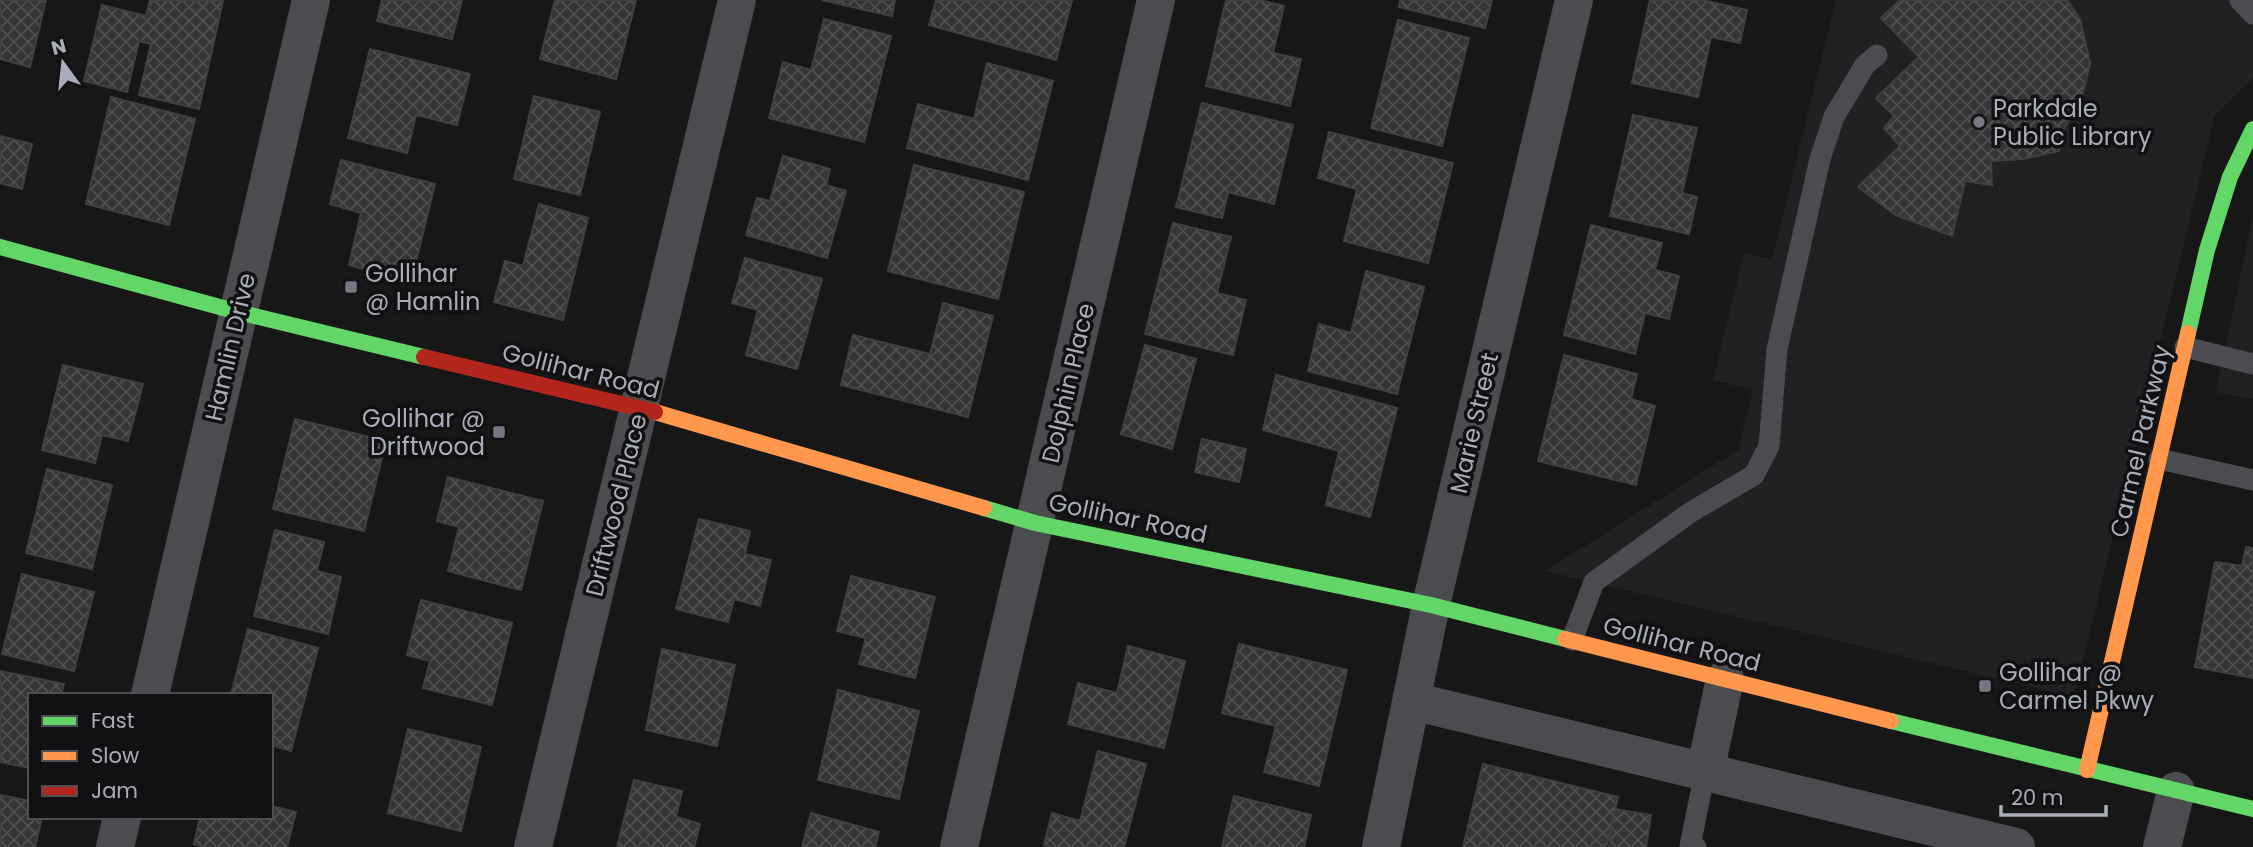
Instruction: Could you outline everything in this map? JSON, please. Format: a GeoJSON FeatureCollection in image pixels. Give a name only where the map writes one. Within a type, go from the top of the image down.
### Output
{"type":"FeatureCollection","features":[{"type":"Feature","properties":{"kind":"main road","name":"Carmel Parkway"},"geometry":{"type":"LineString","coordinates":[[2087,770],[2207,250],[2230,177],[2253,129]]}},
{"type":"Feature","properties":{"kind":"main road","name":"Gollihar Road"},"geometry":{"type":"LineString","coordinates":[[0,247],[238,312],[640,408],[1035,523],[1432,605],[2087,770],[2253,809]]}},
{"type":"Feature","properties":{"kind":"street","name":"Hamlin Drive"},"geometry":{"type":"LineString","coordinates":[[150,693],[311,0]]}},
{"type":"Feature","properties":{"kind":"street","name":"Driftwood Place"},"geometry":{"type":"LineString","coordinates":[[533,847],[737,0]]}},
{"type":"Feature","properties":{"kind":"street","name":"Dolphin Place"},"geometry":{"type":"LineString","coordinates":[[959,847],[1156,0]]}},
{"type":"Feature","properties":{"kind":"street","name":"Marie Street"},"geometry":{"type":"LineString","coordinates":[[1381,847],[1432,605],[1574,0]]}},
{"type":"Feature","properties":{"kind":"street"},"geometry":{"type":"LineString","coordinates":[[1705,772],[1725,679]]}},
{"type":"Feature","properties":{"kind":"street"},"geometry":{"type":"LineString","coordinates":[[1412,701],[1705,772],[1931,837],[2016,847]]}},
{"type":"Feature","properties":{"kind":"street"},"geometry":{"type":"LineString","coordinates":[[2162,847],[2176,790]]}},
{"type":"Feature","properties":{"kind":"street"},"geometry":{"type":"LineString","coordinates":[[115,847],[122,819]]}},
{"type":"Feature","properties":{"kind":"lane"},"geometry":{"type":"LineString","coordinates":[[2241,0],[2253,13]]}},
{"type":"Feature","properties":{"kind":"lane"},"geometry":{"type":"LineString","coordinates":[[1572,640],[1594,582],[1691,512],[1754,475],[1769,446],[1777,349],[1820,159],[1834,117],[1865,65],[1877,55]]}},
{"type":"Feature","properties":{"kind":"lane"},"geometry":{"type":"LineString","coordinates":[[2185,346],[2253,364]]}},
{"type":"Feature","properties":{"kind":"lane"},"geometry":{"type":"LineString","coordinates":[[2159,459],[2253,480]]}},
{"type":"Feature","properties":{"kind":"lane"},"geometry":{"type":"LineString","coordinates":[[1696,847],[1690,846],[1705,772]]}},
{"type":"Feature","properties":{"kind":"shaded area"},"geometry":{"type":"Polygon","coordinates":[[[1836,0],[2253,0],[2253,78],[2215,115],[2074,697],[1545,571],[1738,450],[1753,390],[1713,380],[1744,253],[1772,259],[1836,0]]]}},
{"type":"Feature","properties":{"kind":"shaded area"},"geometry":{"type":"Polygon","coordinates":[[[2253,216],[2253,399],[2216,392],[2253,216]]]}},
{"type":"Feature","properties":{"kind":"building"},"geometry":{"type":"Polygon","coordinates":[[[0,0],[46,0],[30,67],[0,59],[0,0]]]}},
{"type":"Feature","properties":{"kind":"building"},"geometry":{"type":"Polygon","coordinates":[[[150,0],[223,1],[199,109],[139,95],[151,44],[139,41],[127,92],[84,81],[102,5],[146,16],[150,0]]]}},
{"type":"Feature","properties":{"kind":"building"},"geometry":{"type":"Polygon","coordinates":[[[382,0],[462,0],[452,39],[377,21],[382,0]]]}},
{"type":"Feature","properties":{"kind":"building"},"geometry":{"type":"Polygon","coordinates":[[[555,0],[636,0],[616,79],[540,59],[555,0]]]}},
{"type":"Feature","properties":{"kind":"building"},"geometry":{"type":"Polygon","coordinates":[[[822,0],[895,0],[892,16],[822,0]]]}},
{"type":"Feature","properties":{"kind":"building"},"geometry":{"type":"Polygon","coordinates":[[[936,0],[1072,0],[1056,60],[929,25],[936,0]]]}},
{"type":"Feature","properties":{"kind":"building"},"geometry":{"type":"Polygon","coordinates":[[[1226,0],[1259,0],[1284,6],[1273,53],[1301,59],[1290,106],[1206,86],[1226,0]]]}},
{"type":"Feature","properties":{"kind":"building"},"geometry":{"type":"Polygon","coordinates":[[[1400,0],[1492,0],[1485,28],[1399,7],[1400,0]]]}},
{"type":"Feature","properties":{"kind":"building"},"geometry":{"type":"Polygon","coordinates":[[[1650,0],[1702,0],[1747,10],[1740,43],[1711,37],[1698,97],[1632,83],[1650,0]]]}},
{"type":"Feature","properties":{"kind":"building","name":"Parkdale Public Library"},"geometry":{"type":"Polygon","coordinates":[[[1900,0],[2067,0],[2080,19],[2090,63],[2081,101],[2060,135],[2059,151],[2023,159],[1991,161],[1992,185],[1965,181],[1952,236],[1896,215],[1858,187],[1900,146],[1884,128],[1894,116],[1876,98],[1919,57],[1881,18],[1900,0]]]}},
{"type":"Feature","properties":{"kind":"building"},"geometry":{"type":"Polygon","coordinates":[[[824,19],[891,36],[864,142],[769,118],[783,62],[811,70],[824,19]]]}},
{"type":"Feature","properties":{"kind":"building"},"geometry":{"type":"Polygon","coordinates":[[[1398,20],[1469,38],[1442,146],[1371,128],[1398,20]]]}},
{"type":"Feature","properties":{"kind":"building"},"geometry":{"type":"Polygon","coordinates":[[[370,49],[470,74],[457,125],[416,115],[407,153],[348,138],[370,49]]]}},
{"type":"Feature","properties":{"kind":"building"},"geometry":{"type":"Polygon","coordinates":[[[987,63],[1053,81],[1028,180],[907,148],[918,104],[974,119],[987,63]]]}},
{"type":"Feature","properties":{"kind":"building"},"geometry":{"type":"Polygon","coordinates":[[[534,96],[600,112],[580,195],[514,179],[534,96]]]}},
{"type":"Feature","properties":{"kind":"building"},"geometry":{"type":"Polygon","coordinates":[[[111,97],[195,119],[169,225],[86,204],[111,97]]]}},
{"type":"Feature","properties":{"kind":"building"},"geometry":{"type":"Polygon","coordinates":[[[1202,103],[1293,125],[1274,204],[1228,192],[1222,218],[1176,207],[1202,103]]]}},
{"type":"Feature","properties":{"kind":"building"},"geometry":{"type":"Polygon","coordinates":[[[1633,115],[1697,128],[1682,193],[1697,197],[1689,234],[1610,216],[1633,115]]]}},
{"type":"Feature","properties":{"kind":"building"},"geometry":{"type":"Polygon","coordinates":[[[1329,132],[1453,163],[1428,263],[1344,241],[1357,189],[1318,178],[1329,132]]]}},
{"type":"Feature","properties":{"kind":"building"},"geometry":{"type":"Polygon","coordinates":[[[0,136],[32,144],[22,189],[0,183],[0,136]]]}},
{"type":"Feature","properties":{"kind":"building"},"geometry":{"type":"Polygon","coordinates":[[[783,156],[830,169],[826,185],[846,191],[827,258],[746,235],[757,198],[770,201],[783,156]]]}},
{"type":"Feature","properties":{"kind":"building"},"geometry":{"type":"Polygon","coordinates":[[[341,160],[435,184],[411,282],[349,265],[361,213],[330,204],[341,160]]]}},
{"type":"Feature","properties":{"kind":"building"},"geometry":{"type":"Polygon","coordinates":[[[914,165],[1024,192],[998,299],[888,271],[914,165]]]}},
{"type":"Feature","properties":{"kind":"building"},"geometry":{"type":"Polygon","coordinates":[[[539,204],[588,218],[563,320],[494,302],[505,261],[523,266],[539,204]]]}},
{"type":"Feature","properties":{"kind":"building"},"geometry":{"type":"Polygon","coordinates":[[[1173,223],[1231,237],[1217,293],[1246,300],[1233,355],[1145,334],[1173,223]]]}},
{"type":"Feature","properties":{"kind":"building"},"geometry":{"type":"Polygon","coordinates":[[[1591,225],[1662,243],[1655,270],[1679,276],[1669,319],[1645,313],[1635,354],[1564,335],[1591,225]]]}},
{"type":"Feature","properties":{"kind":"building"},"geometry":{"type":"Polygon","coordinates":[[[745,258],[822,279],[797,369],[746,355],[758,310],[732,303],[745,258]]]}},
{"type":"Feature","properties":{"kind":"building"},"geometry":{"type":"Polygon","coordinates":[[[1366,271],[1424,287],[1397,394],[1308,371],[1319,324],[1351,333],[1366,271]]]}},
{"type":"Feature","properties":{"kind":"building"},"geometry":{"type":"Polygon","coordinates":[[[943,303],[993,316],[968,417],[841,385],[853,335],[930,354],[943,303]]]}},
{"type":"Feature","properties":{"kind":"building"},"geometry":{"type":"Polygon","coordinates":[[[1145,345],[1196,359],[1172,449],[1121,434],[1145,345]]]}},
{"type":"Feature","properties":{"kind":"building"},"geometry":{"type":"Polygon","coordinates":[[[1564,355],[1637,374],[1631,399],[1655,406],[1636,485],[1538,461],[1564,355]]]}},
{"type":"Feature","properties":{"kind":"building"},"geometry":{"type":"Polygon","coordinates":[[[63,365],[143,384],[128,441],[102,435],[95,463],[42,450],[63,365]]]}},
{"type":"Feature","properties":{"kind":"building"},"geometry":{"type":"Polygon","coordinates":[[[1276,375],[1397,408],[1370,517],[1326,505],[1339,451],[1263,430],[1276,375]]]}},
{"type":"Feature","properties":{"kind":"building"},"geometry":{"type":"Polygon","coordinates":[[[295,419],[386,441],[364,531],[273,509],[295,419]]]}},
{"type":"Feature","properties":{"kind":"building"},"geometry":{"type":"Polygon","coordinates":[[[1202,439],[1246,449],[1239,482],[1195,472],[1202,439]]]}},
{"type":"Feature","properties":{"kind":"building"},"geometry":{"type":"Polygon","coordinates":[[[47,469],[112,485],[92,569],[26,553],[47,469]]]}},
{"type":"Feature","properties":{"kind":"building"},"geometry":{"type":"Polygon","coordinates":[[[448,477],[543,501],[521,590],[448,571],[459,527],[437,521],[448,477]]]}},
{"type":"Feature","properties":{"kind":"building"},"geometry":{"type":"Polygon","coordinates":[[[699,519],[750,531],[745,554],[771,560],[760,606],[734,599],[728,622],[676,609],[699,519]]]}},
{"type":"Feature","properties":{"kind":"building"},"geometry":{"type":"Polygon","coordinates":[[[275,530],[324,542],[317,571],[341,577],[328,634],[254,616],[275,530]]]}},
{"type":"Feature","properties":{"kind":"building"},"geometry":{"type":"Polygon","coordinates":[[[2246,547],[2253,548],[2253,678],[2195,667],[2215,562],[2242,566],[2246,547]]]}},
{"type":"Feature","properties":{"kind":"building"},"geometry":{"type":"Polygon","coordinates":[[[22,574],[94,592],[74,671],[2,654],[22,574]]]}},
{"type":"Feature","properties":{"kind":"building"},"geometry":{"type":"Polygon","coordinates":[[[851,576],[935,597],[915,678],[859,664],[866,638],[837,631],[851,576]]]}},
{"type":"Feature","properties":{"kind":"building"},"geometry":{"type":"Polygon","coordinates":[[[421,600],[512,623],[492,705],[423,688],[430,661],[407,655],[421,600]]]}},
{"type":"Feature","properties":{"kind":"building"},"geometry":{"type":"Polygon","coordinates":[[[248,629],[318,648],[291,751],[273,746],[273,693],[232,693],[248,629]]]}},
{"type":"Feature","properties":{"kind":"building"},"geometry":{"type":"Polygon","coordinates":[[[1239,644],[1347,670],[1319,786],[1264,772],[1276,726],[1222,713],[1239,644]]]}},
{"type":"Feature","properties":{"kind":"building"},"geometry":{"type":"Polygon","coordinates":[[[1128,646],[1185,661],[1164,748],[1068,724],[1078,683],[1117,693],[1128,646]]]}},
{"type":"Feature","properties":{"kind":"building"},"geometry":{"type":"Polygon","coordinates":[[[662,649],[735,665],[717,746],[646,730],[662,649]]]}},
{"type":"Feature","properties":{"kind":"building"},"geometry":{"type":"Polygon","coordinates":[[[0,671],[64,684],[62,693],[28,693],[28,768],[0,762],[0,671]]]}},
{"type":"Feature","properties":{"kind":"building"},"geometry":{"type":"Polygon","coordinates":[[[838,690],[919,711],[899,799],[818,780],[838,690]]]}},
{"type":"Feature","properties":{"kind":"building"},"geometry":{"type":"Polygon","coordinates":[[[408,729],[481,747],[461,831],[388,813],[408,729]]]}},
{"type":"Feature","properties":{"kind":"building"},"geometry":{"type":"Polygon","coordinates":[[[1098,751],[1146,764],[1124,847],[1044,845],[1052,813],[1080,821],[1098,751]]]}},
{"type":"Feature","properties":{"kind":"building"},"geometry":{"type":"Polygon","coordinates":[[[1483,764],[1618,797],[1606,847],[1463,847],[1483,764]]]}},
{"type":"Feature","properties":{"kind":"building"},"geometry":{"type":"Polygon","coordinates":[[[634,780],[682,791],[676,817],[700,824],[694,847],[617,847],[634,780]]]}},
{"type":"Feature","properties":{"kind":"building"},"geometry":{"type":"Polygon","coordinates":[[[0,795],[28,801],[28,819],[42,819],[35,847],[0,847],[0,795]]]}},
{"type":"Feature","properties":{"kind":"building"},"geometry":{"type":"Polygon","coordinates":[[[1234,796],[1311,815],[1304,847],[1222,847],[1234,796]]]}},
{"type":"Feature","properties":{"kind":"building"},"geometry":{"type":"Polygon","coordinates":[[[273,806],[296,812],[287,847],[204,847],[194,844],[200,819],[273,819],[273,806]]]}},
{"type":"Feature","properties":{"kind":"building"},"geometry":{"type":"Polygon","coordinates":[[[1615,809],[1651,815],[1646,847],[1609,847],[1615,809]]]}},
{"type":"Feature","properties":{"kind":"building"},"geometry":{"type":"Polygon","coordinates":[[[811,813],[879,832],[875,847],[802,847],[811,813]]]}},
{"type":"Feature","properties":{"kind":"traffic: fast"},"geometry":{"type":"LineString","coordinates":[[2188,333],[2207,250],[2230,177],[2253,129]]}},
{"type":"Feature","properties":{"kind":"traffic: fast"},"geometry":{"type":"LineString","coordinates":[[0,247],[238,312],[424,357]]}},
{"type":"Feature","properties":{"kind":"traffic: fast"},"geometry":{"type":"LineString","coordinates":[[984,508],[1035,523],[1431,605],[1565,639]]}},
{"type":"Feature","properties":{"kind":"traffic: fast"},"geometry":{"type":"LineString","coordinates":[[1891,721],[2253,809]]}},
{"type":"Feature","properties":{"kind":"traffic: slow"},"geometry":{"type":"LineString","coordinates":[[2087,770],[2188,333]]}},
{"type":"Feature","properties":{"kind":"traffic: slow"},"geometry":{"type":"LineString","coordinates":[[655,412],[984,508]]}},
{"type":"Feature","properties":{"kind":"traffic: slow"},"geometry":{"type":"LineString","coordinates":[[1565,639],[1891,721]]}},
{"type":"Feature","properties":{"kind":"traffic: jam"},"geometry":{"type":"LineString","coordinates":[[424,357],[655,412]]}},
{"type":"Feature","properties":{"kind":"place","name":"Parkdale Public Library"},"geometry":{"type":"Point","coordinates":[1979,122]}},
{"type":"Feature","properties":{"kind":"place","name":"Gollihar @ Hamlin"},"geometry":{"type":"Point","coordinates":[351,287]}},
{"type":"Feature","properties":{"kind":"place","name":"Gollihar @ Driftwood"},"geometry":{"type":"Point","coordinates":[499,432]}},
{"type":"Feature","properties":{"kind":"place","name":"Gollihar @ Carmel Pkwy"},"geometry":{"type":"Point","coordinates":[1985,686]}}]}
